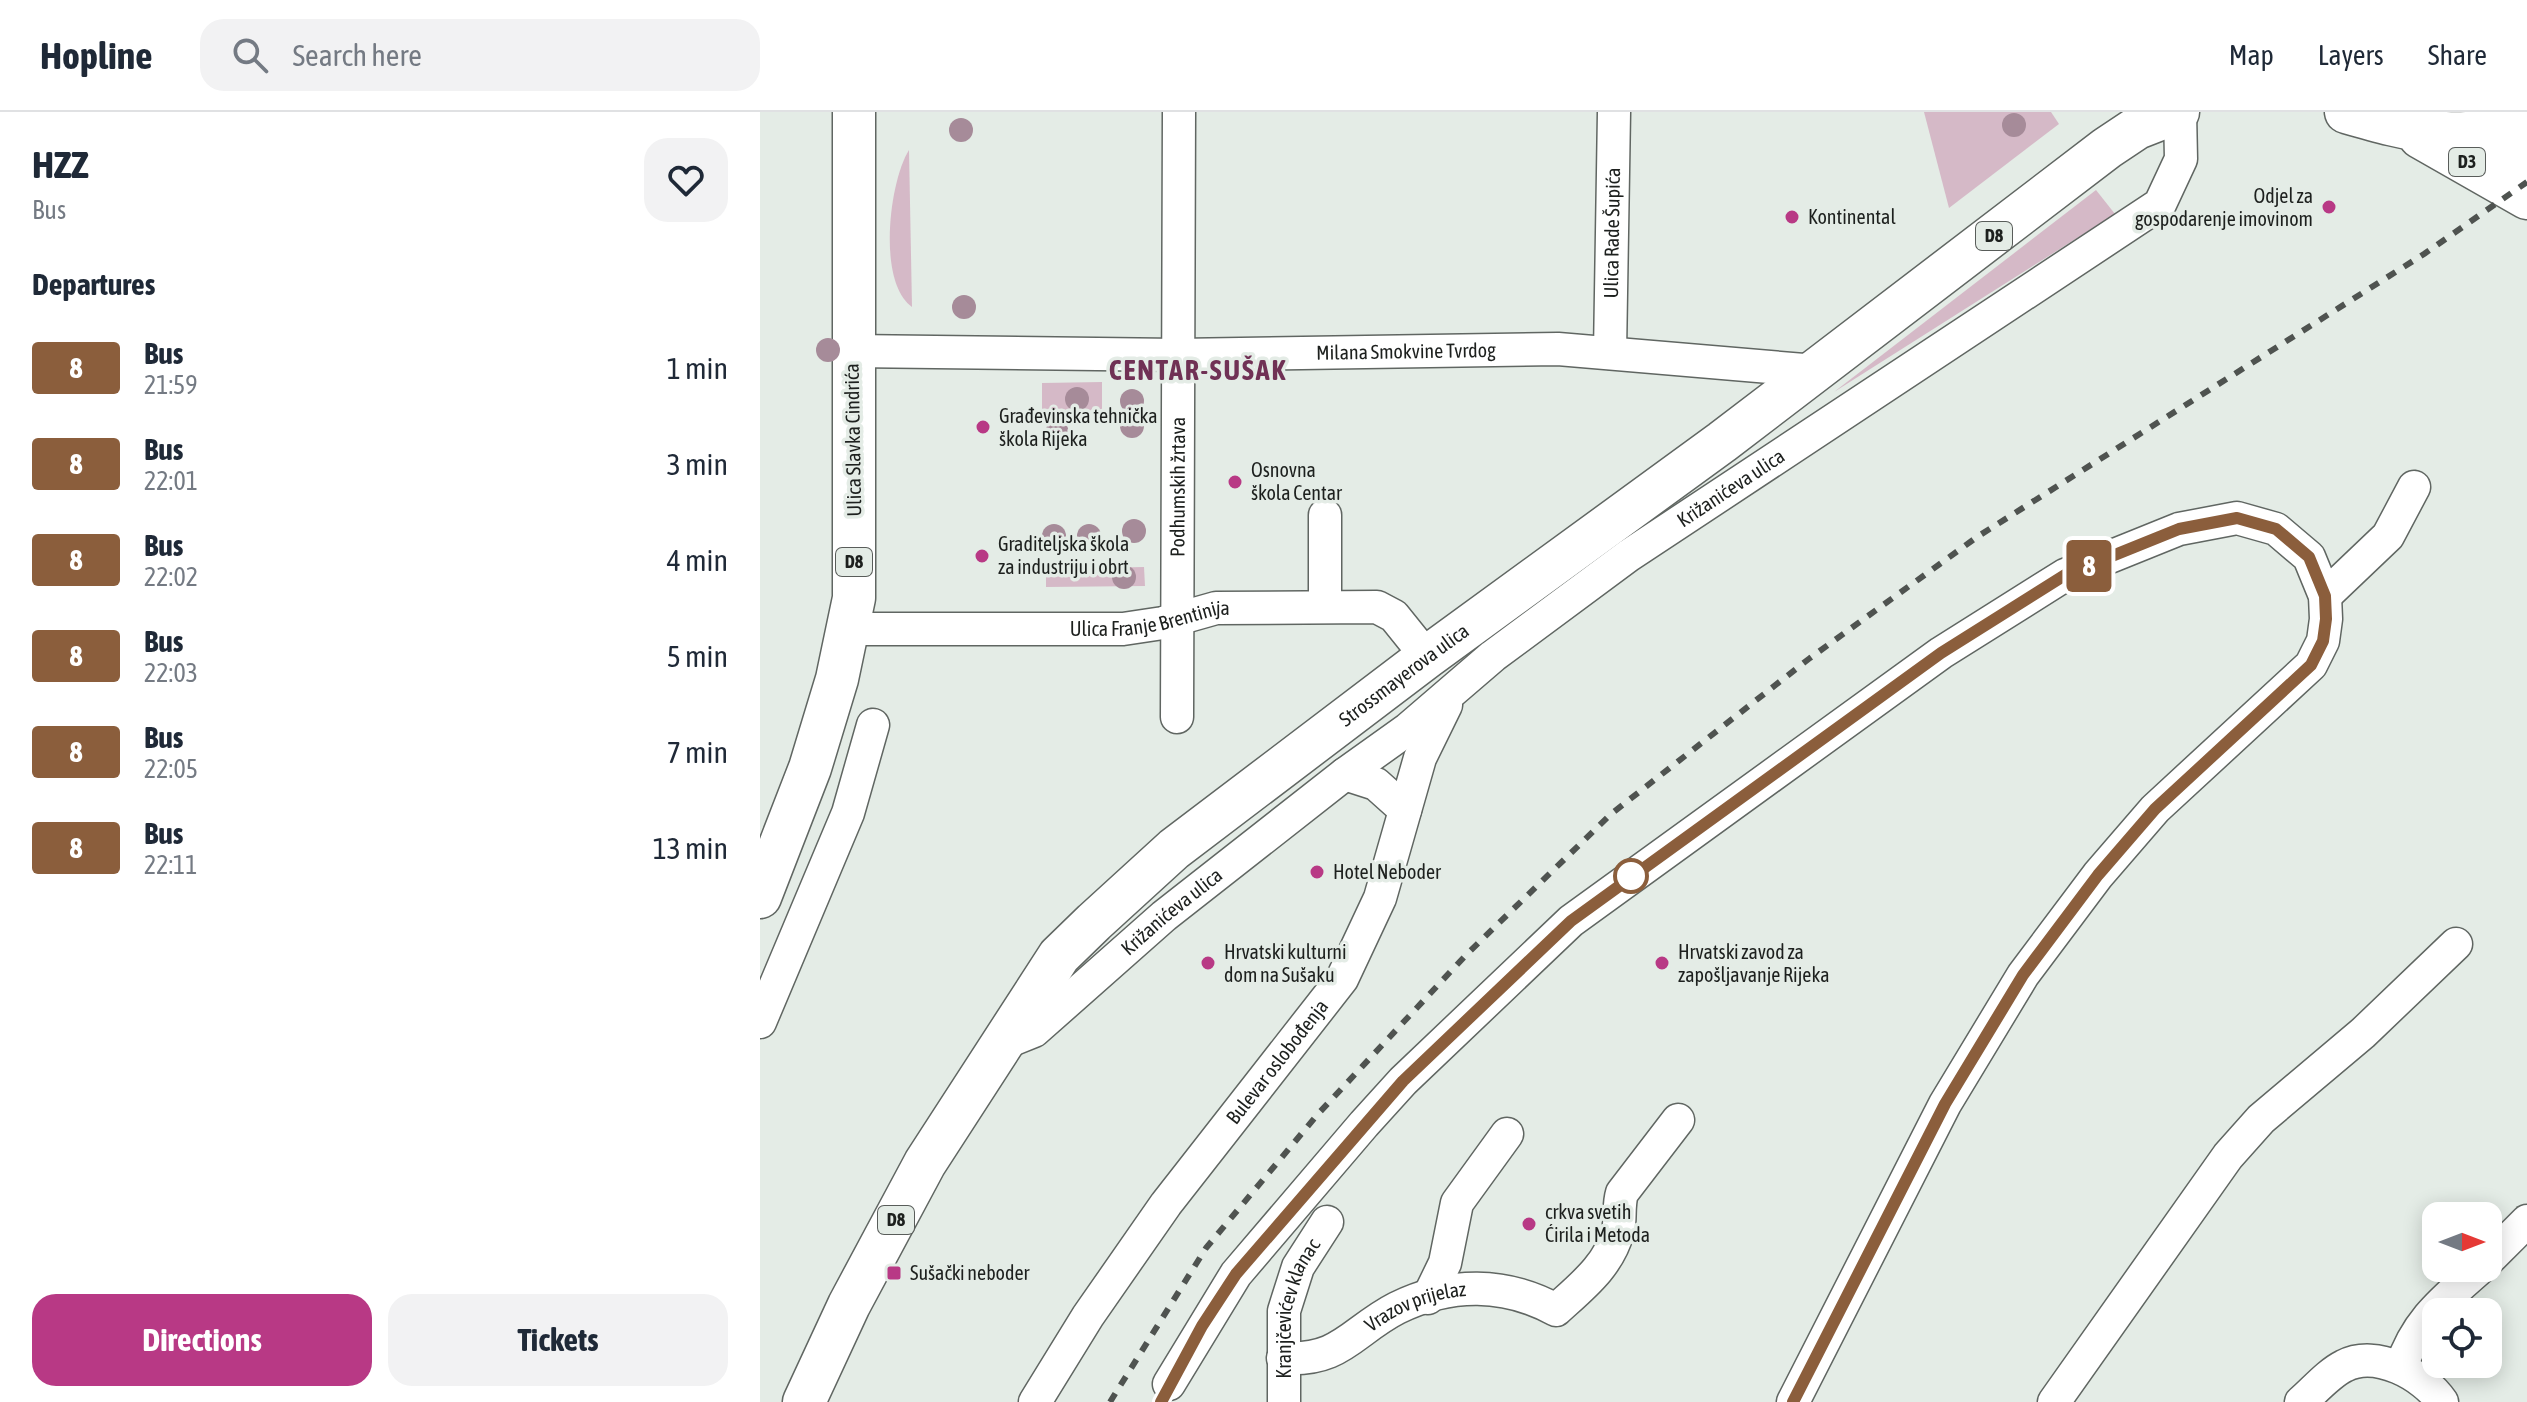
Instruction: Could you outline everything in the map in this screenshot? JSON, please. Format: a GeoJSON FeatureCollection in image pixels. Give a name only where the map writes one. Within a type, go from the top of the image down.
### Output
{"type":"FeatureCollection","features":[{"type":"Feature","properties":{"kind":"main road","name":"Ulica Slavka Cindrića"},"geometry":{"type":"LineString","coordinates":[[760,897],[810,768],[849,629],[854,598],[854,112]]}},
{"type":"Feature","properties":{"kind":"main road","name":"Strossmayerova ulica"},"geometry":{"type":"LineString","coordinates":[[804,1402],[849,1305],[925,1163],[1059,956],[1174,849],[1427,657],[1816,371],[2107,148],[2137,128],[2179,112]]}},
{"type":"Feature","properties":{"kind":"main road","name":"D3"},"geometry":{"type":"LineString","coordinates":[[2346,112],[2405,129],[2527,198]]}},
{"type":"Feature","properties":{"kind":"main road"},"geometry":{"type":"LineString","coordinates":[[2452,134],[2500,129],[2527,116]]}},
{"type":"Feature","properties":{"kind":"main road"},"geometry":{"type":"LineString","coordinates":[[2405,129],[2452,134],[2527,155]]}},
{"type":"Feature","properties":{"kind":"street","name":"Podhumskih žrtava"},"geometry":{"type":"LineString","coordinates":[[1177,717],[1179,112]]}},
{"type":"Feature","properties":{"kind":"street","name":"Ulica Rade Šupića"},"geometry":{"type":"LineString","coordinates":[[1610,353],[1614,112]]}},
{"type":"Feature","properties":{"kind":"street","name":"Križanićeva ulica"},"geometry":{"type":"LineString","coordinates":[[999,1045],[1034,1031],[1146,946],[1345,774],[1457,689],[1493,656],[1628,556],[2160,204],[2177,171],[2183,147],[2179,112]]}},
{"type":"Feature","properties":{"kind":"street","name":"Milana Smokvine Tvrdog"},"geometry":{"type":"LineString","coordinates":[[852,351],[1178,355],[1554,349],[1816,371]]}},
{"type":"Feature","properties":{"kind":"street"},"geometry":{"type":"LineString","coordinates":[[2325,596],[2388,536],[2414,487]]}},
{"type":"Feature","properties":{"kind":"street"},"geometry":{"type":"LineString","coordinates":[[1325,515],[1325,606]]}},
{"type":"Feature","properties":{"kind":"street"},"geometry":{"type":"LineString","coordinates":[[1169,1384],[1236,1274],[1364,1124],[1403,1081],[1560,931],[1941,653],[2065,575],[2179,529],[2219,519],[2256,522],[2292,539],[2309,557],[2325,596],[2323,641],[2311,665],[2155,809],[2098,875],[2023,975],[1945,1104],[1793,1402]]}},
{"type":"Feature","properties":{"kind":"street","name":"Ulica Franje Brentinija"},"geometry":{"type":"LineString","coordinates":[[849,629],[1123,629],[1216,608],[1377,607],[1394,616],[1427,657]]}},
{"type":"Feature","properties":{"kind":"street","name":"Bulevar oslobođenja"},"geometry":{"type":"LineString","coordinates":[[1035,1402],[1088,1316],[1166,1204],[1342,979],[1380,898],[1428,737],[1457,689]]}},
{"type":"Feature","properties":{"kind":"street"},"geometry":{"type":"LineString","coordinates":[[760,1022],[848,813],[873,725]]}},
{"type":"Feature","properties":{"kind":"street"},"geometry":{"type":"LineString","coordinates":[[1345,774],[1376,784],[1405,810]]}},
{"type":"Feature","properties":{"kind":"street"},"geometry":{"type":"LineString","coordinates":[[2054,1402],[2228,1156],[2261,1119],[2363,1033],[2456,944]]}},
{"type":"Feature","properties":{"kind":"street","name":"Vrazov prijelaz"},"geometry":{"type":"LineString","coordinates":[[1283,1358],[1311,1360],[1340,1347],[1397,1308],[1482,1287],[1530,1296],[1556,1310],[1594,1276],[1618,1229],[1618,1205],[1622,1193],[1678,1120]]}},
{"type":"Feature","properties":{"kind":"street"},"geometry":{"type":"LineString","coordinates":[[1428,1298],[1445,1263],[1457,1203],[1507,1134]]}},
{"type":"Feature","properties":{"kind":"street"},"geometry":{"type":"LineString","coordinates":[[2502,1246],[2527,1221]]}},
{"type":"Feature","properties":{"kind":"street","name":"Kranjčevićev klanac"},"geometry":{"type":"LineString","coordinates":[[1284,1402],[1284,1311],[1298,1267],[1327,1222]]}},
{"type":"Feature","properties":{"kind":"street"},"geometry":{"type":"LineString","coordinates":[[2401,1368],[2410,1339],[2424,1320],[2465,1282]]}},
{"type":"Feature","properties":{"kind":"street"},"geometry":{"type":"LineString","coordinates":[[2301,1402],[2344,1366],[2364,1360],[2401,1368],[2442,1402]]}},
{"type":"Feature","properties":{"kind":"shaded area"},"geometry":{"type":"Polygon","coordinates":[[[1924,112],[2051,112],[2059,124],[1949,208],[1924,112]]]}},
{"type":"Feature","properties":{"kind":"shaded area"},"geometry":{"type":"Polygon","coordinates":[[[909,150],[912,307],[901,294],[890,255],[892,207],[896,185],[909,150]]]}},
{"type":"Feature","properties":{"kind":"shaded area"},"geometry":{"type":"Polygon","coordinates":[[[2096,190],[2115,214],[1834,392],[2096,190]]]}},
{"type":"Feature","properties":{"kind":"shaded area"},"geometry":{"type":"Polygon","coordinates":[[[1102,382],[1102,416],[1042,417],[1042,383],[1102,382]]]}},
{"type":"Feature","properties":{"kind":"shaded area"},"geometry":{"type":"Polygon","coordinates":[[[1144,567],[1145,586],[1046,587],[1046,569],[1144,567]]]}},
{"type":"Feature","properties":{"kind":"railway"},"geometry":{"type":"LineString","coordinates":[[1110,1402],[1206,1248],[1318,1114],[1466,955],[1611,814],[1810,658],[1977,537],[2424,254],[2527,182]]}},
{"type":"Feature","properties":{"kind":"bus line","name":"8"},"geometry":{"type":"LineString","coordinates":[[1161,1402],[1202,1326],[1236,1274],[1403,1081],[1571,921],[1941,653],[2065,575],[2179,529],[2219,519],[2237,518],[2276,529],[2292,539],[2309,557],[2325,596],[2323,641],[2311,665],[2155,809],[2098,875],[2023,975],[1945,1104],[1793,1402]]}},
{"type":"Feature","properties":{"kind":"place","name":"Odjel za gospodarenje imovinom"},"geometry":{"type":"Point","coordinates":[2329,207]}},
{"type":"Feature","properties":{"kind":"place","name":"Kontinental"},"geometry":{"type":"Point","coordinates":[1792,217]}},
{"type":"Feature","properties":{"kind":"place","name":"Građevinska tehnička škola Rijeka"},"geometry":{"type":"Point","coordinates":[983,427]}},
{"type":"Feature","properties":{"kind":"place","name":"Osnovna škola Centar"},"geometry":{"type":"Point","coordinates":[1235,482]}},
{"type":"Feature","properties":{"kind":"place","name":"Graditeljska škola za industriju i obrt"},"geometry":{"type":"Point","coordinates":[982,556]}},
{"type":"Feature","properties":{"kind":"place","name":"Hotel Neboder"},"geometry":{"type":"Point","coordinates":[1317,872]}},
{"type":"Feature","properties":{"kind":"place","name":"Hrvatski kulturni dom na Sušaku"},"geometry":{"type":"Point","coordinates":[1208,963]}},
{"type":"Feature","properties":{"kind":"place","name":"Hrvatski zavod za zapošljavanje Rijeka"},"geometry":{"type":"Point","coordinates":[1662,963]}},
{"type":"Feature","properties":{"kind":"place","name":"crkva svetih Ćirila i Metoda"},"geometry":{"type":"Point","coordinates":[1529,1224]}},
{"type":"Feature","properties":{"kind":"place","name":"Sušački neboder"},"geometry":{"type":"Point","coordinates":[894,1273]}},
{"type":"Feature","properties":{"kind":"district","name":"CENTAR-SUŠAK"},"geometry":{"type":"Point","coordinates":[1198,370]}}]}
